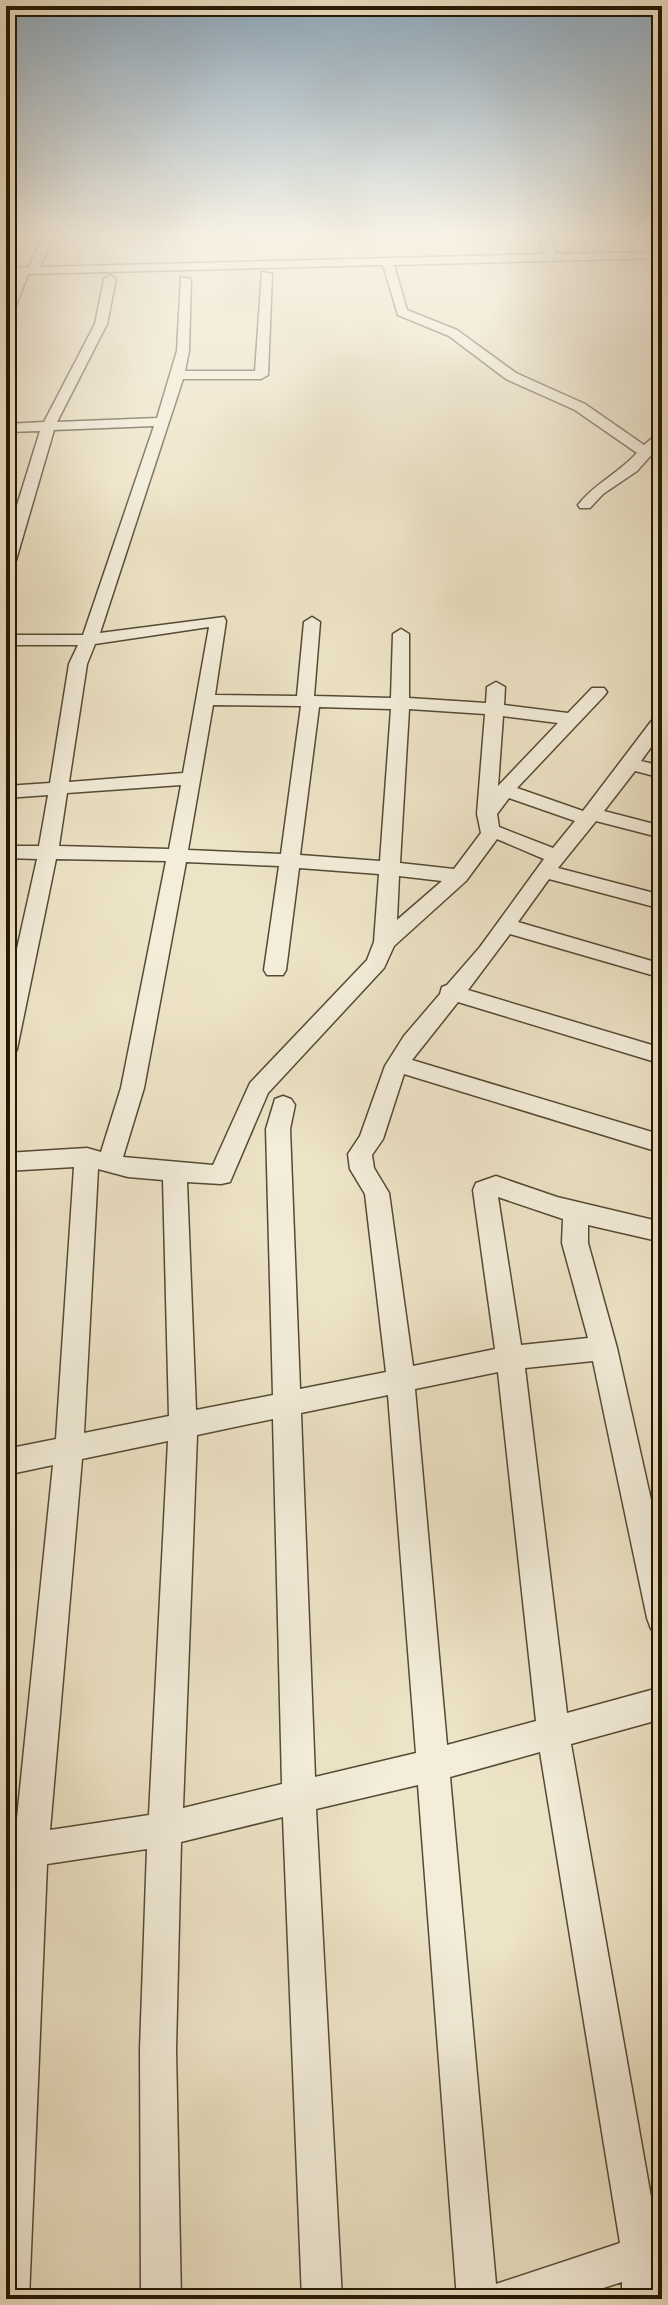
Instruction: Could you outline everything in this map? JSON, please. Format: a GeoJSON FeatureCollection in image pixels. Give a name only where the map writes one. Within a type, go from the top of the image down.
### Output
{"type":"FeatureCollection","features":[{"type":"Feature","properties":{"kind":"street"},"geometry":{"type":"LineString","coordinates":[[6,567],[48,427],[92,341]]}},
{"type":"Feature","properties":{"kind":"street"},"geometry":{"type":"LineString","coordinates":[[6,1049],[13,986],[48,852],[78,664],[89,640],[178,375],[183,341]]}},
{"type":"Feature","properties":{"kind":"street"},"geometry":{"type":"LineString","coordinates":[[178,375],[261,375],[263,341]]}},
{"type":"Feature","properties":{"kind":"street"},"geometry":{"type":"LineString","coordinates":[[463,341],[511,376],[580,407],[645,452]]}},
{"type":"Feature","properties":{"kind":"street"},"geometry":{"type":"LineString","coordinates":[[6,428],[161,422]]}},
{"type":"Feature","properties":{"kind":"street"},"geometry":{"type":"LineString","coordinates":[[585,505],[598,491],[632,468],[662,434]]}},
{"type":"Feature","properties":{"kind":"street"},"geometry":{"type":"LineString","coordinates":[[6,640],[89,640],[218,621],[179,856],[120,1139],[97,1160],[69,1449],[18,1854],[9,2299]]}},
{"type":"Feature","properties":{"kind":"street"},"geometry":{"type":"LineString","coordinates":[[275,970],[308,701],[312,622]]}},
{"type":"Feature","properties":{"kind":"street"},"geometry":{"type":"LineString","coordinates":[[6,1162],[97,1160],[128,1168],[221,1175],[258,1089],[376,963],[385,942],[400,704],[401,634]]}},
{"type":"Feature","properties":{"kind":"street"},"geometry":{"type":"LineString","coordinates":[[496,687],[489,823],[499,833],[551,864],[662,902]]}},
{"type":"Feature","properties":{"kind":"street"},"geometry":{"type":"LineString","coordinates":[[385,942],[459,876],[505,790],[598,692]]}},
{"type":"Feature","properties":{"kind":"street"},"geometry":{"type":"LineString","coordinates":[[205,700],[400,704],[494,709],[572,719]]}},
{"type":"Feature","properties":{"kind":"street"},"geometry":{"type":"LineString","coordinates":[[477,2299],[401,1381],[377,1193],[362,1169],[360,1154],[371,1139],[399,1064],[412,1042],[450,992],[487,952],[662,719]]}},
{"type":"Feature","properties":{"kind":"street"},"geometry":{"type":"LineString","coordinates":[[631,764],[662,772]]}},
{"type":"Feature","properties":{"kind":"street"},"geometry":{"type":"LineString","coordinates":[[6,792],[193,778]]}},
{"type":"Feature","properties":{"kind":"street"},"geometry":{"type":"LineString","coordinates":[[505,790],[590,816],[662,832]]}},
{"type":"Feature","properties":{"kind":"street"},"geometry":{"type":"LineString","coordinates":[[6,852],[179,856],[390,868],[459,876]]}},
{"type":"Feature","properties":{"kind":"street"},"geometry":{"type":"LineString","coordinates":[[505,925],[662,971]]}},
{"type":"Feature","properties":{"kind":"street"},"geometry":{"type":"LineString","coordinates":[[450,992],[662,1056]]}},
{"type":"Feature","properties":{"kind":"street"},"geometry":{"type":"LineString","coordinates":[[399,1064],[662,1144]]}},
{"type":"Feature","properties":{"kind":"street"},"geometry":{"type":"LineString","coordinates":[[283,1105],[278,1129],[284,1403],[322,2299]]}},
{"type":"Feature","properties":{"kind":"street"},"geometry":{"type":"LineString","coordinates":[[161,2299],[158,2049],[183,1426],[175,1173]]}},
{"type":"Feature","properties":{"kind":"street"},"geometry":{"type":"LineString","coordinates":[[642,2299],[652,2254],[553,1734],[510,1358],[485,1190],[496,1186],[521,1197],[575,1212],[662,1232]]}},
{"type":"Feature","properties":{"kind":"street"},"geometry":{"type":"LineString","coordinates":[[575,1212],[575,1243],[604,1348],[662,1618]]}},
{"type":"Feature","properties":{"kind":"street"},"geometry":{"type":"LineString","coordinates":[[6,1462],[510,1358],[604,1348]]}},
{"type":"Feature","properties":{"kind":"street"},"geometry":{"type":"LineString","coordinates":[[18,1854],[165,1829],[433,1765],[662,1703]]}},
{"type":"Feature","properties":{"kind":"street"},"geometry":{"type":"LineString","coordinates":[[507,2299],[652,2254]]}}]}
